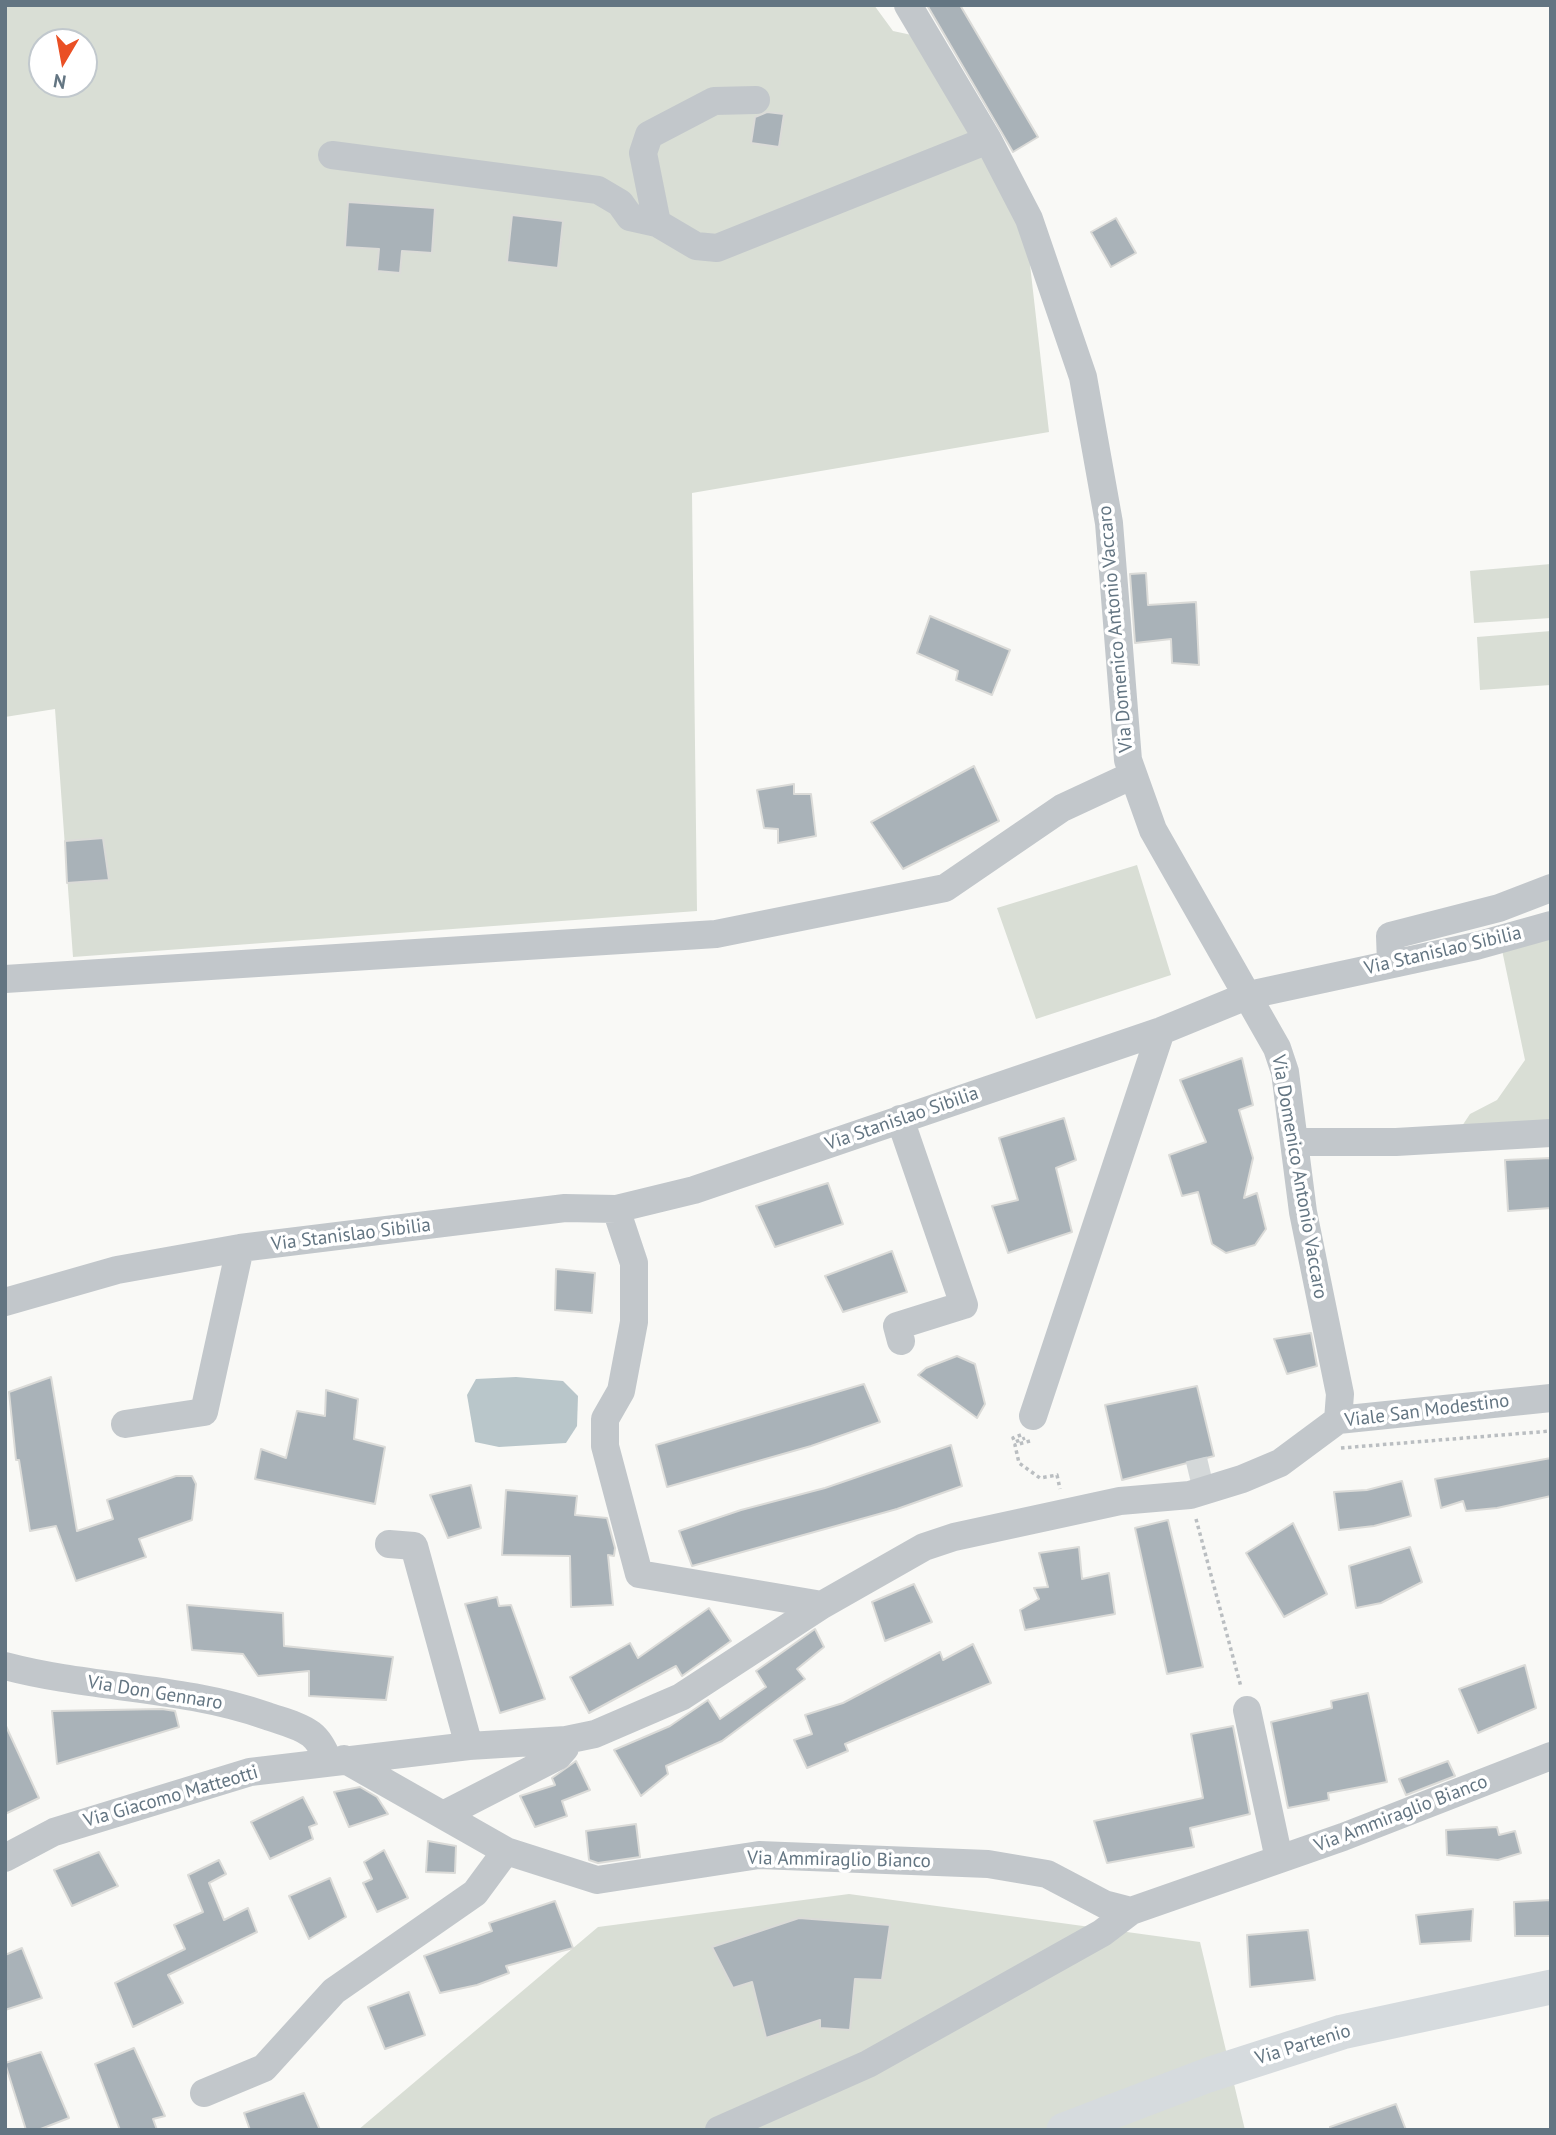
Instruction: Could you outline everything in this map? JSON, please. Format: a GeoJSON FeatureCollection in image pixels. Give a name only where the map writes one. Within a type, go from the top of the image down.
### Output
{"type":"FeatureCollection","features":[{"type":"Feature","properties":{"kind":"main road","name":"Via Partenio"},"geometry":{"type":"LineString","coordinates":[[1064,2130],[1208,2075],[1342,2032],[1551,1987]]}},
{"type":"Feature","properties":{"kind":"street","name":"Via Domenico Antonio Vaccaro"},"geometry":{"type":"LineString","coordinates":[[908,5],[988,141],[1029,219],[1083,377],[1109,523],[1128,761],[1153,830],[1249,995],[1277,1048],[1285,1072],[1303,1212],[1340,1394],[1338,1420]]}},
{"type":"Feature","properties":{"kind":"street"},"geometry":{"type":"LineString","coordinates":[[657,223],[643,153],[649,135],[714,102],[756,100]]}},
{"type":"Feature","properties":{"kind":"street"},"geometry":{"type":"LineString","coordinates":[[332,155],[598,190],[620,203],[630,217],[657,223],[696,246],[717,248],[988,141]]}},
{"type":"Feature","properties":{"kind":"street"},"geometry":{"type":"LineString","coordinates":[[5,979],[716,934],[945,888],[1062,808],[1133,775]]}},
{"type":"Feature","properties":{"kind":"street"},"geometry":{"type":"LineString","coordinates":[[1391,963],[1390,936],[1499,908],[1551,888]]}},
{"type":"Feature","properties":{"kind":"street","name":"Via Stanislao Sibilia"},"geometry":{"type":"LineString","coordinates":[[5,1302],[117,1270],[240,1248],[565,1208],[615,1209],[694,1190],[1161,1031],[1249,995],[1476,946],[1551,925]]}},
{"type":"Feature","properties":{"kind":"street"},"geometry":{"type":"LineString","coordinates":[[1032,1430],[1161,1031]]}},
{"type":"Feature","properties":{"kind":"street"},"geometry":{"type":"LineString","coordinates":[[900,1119],[964,1305],[897,1326],[901,1341]]}},
{"type":"Feature","properties":{"kind":"street"},"geometry":{"type":"LineString","coordinates":[[1295,1142],[1396,1142],[1551,1133]]}},
{"type":"Feature","properties":{"kind":"street"},"geometry":{"type":"LineString","coordinates":[[615,1209],[634,1263],[635,1322],[621,1391],[605,1419],[605,1446],[639,1574],[822,1605]]}},
{"type":"Feature","properties":{"kind":"street"},"geometry":{"type":"LineString","coordinates":[[125,1424],[204,1412],[240,1248]]}},
{"type":"Feature","properties":{"kind":"street","name":"Viale San Modestino"},"geometry":{"type":"LineString","coordinates":[[1323,1446],[1338,1420],[1551,1398]]}},
{"type":"Feature","properties":{"kind":"street","name":"Via Giacomo Matteotti"},"geometry":{"type":"LineString","coordinates":[[5,1858],[54,1832],[250,1772],[410,1752],[566,1740],[595,1734],[681,1697],[822,1605],[924,1547],[954,1536],[1120,1501],[1196,1480],[1262,1473],[1323,1446]]}},
{"type":"Feature","properties":{"kind":"street"},"geometry":{"type":"LineString","coordinates":[[389,1544],[414,1546],[470,1746]]}},
{"type":"Feature","properties":{"kind":"street","name":"Via Don Gennaro"},"geometry":{"type":"LineString","coordinates":[[5,1666],[51,1679],[153,1689],[240,1707],[310,1733],[337,1760]]}},
{"type":"Feature","properties":{"kind":"street"},"geometry":{"type":"LineString","coordinates":[[1247,1710],[1279,1859]]}},
{"type":"Feature","properties":{"kind":"street"},"geometry":{"type":"LineString","coordinates":[[445,1814],[558,1755],[565,1748],[566,1740]]}},
{"type":"Feature","properties":{"kind":"street"},"geometry":{"type":"LineString","coordinates":[[407,1793],[403,1774],[410,1752]]}},
{"type":"Feature","properties":{"kind":"street","name":"Via Ammiraglio Bianco"},"geometry":{"type":"LineString","coordinates":[[719,2130],[868,2064],[1102,1933],[1118,1908],[1279,1859],[1551,1756]]}},
{"type":"Feature","properties":{"kind":"street","name":"Via Ammiraglio Bianco"},"geometry":{"type":"LineString","coordinates":[[337,1760],[407,1793],[506,1851],[597,1880],[759,1855],[988,1864],[1047,1874],[1118,1908]]}},
{"type":"Feature","properties":{"kind":"street"},"geometry":{"type":"LineString","coordinates":[[204,2093],[264,2068],[334,1991],[475,1893],[506,1851]]}},
{"type":"Feature","properties":{"kind":"path"},"geometry":{"type":"LineString","coordinates":[[1032,1430],[1015,1442],[1013,1437],[1032,1430]]}},
{"type":"Feature","properties":{"kind":"path"},"geometry":{"type":"LineString","coordinates":[[1032,1430],[1015,1446],[1019,1463],[1040,1478],[1057,1475],[1065,1511]]}},
{"type":"Feature","properties":{"kind":"path"},"geometry":{"type":"LineString","coordinates":[[1323,1446],[1551,1430]]}},
{"type":"Feature","properties":{"kind":"path"},"geometry":{"type":"LineString","coordinates":[[1196,1480],[1247,1710]]}},
{"type":"Feature","properties":{"kind":"shaded area"},"geometry":{"type":"Polygon","coordinates":[[[5,5],[874,5],[893,31],[921,37],[1027,238],[1049,432],[692,493],[697,911],[73,957],[55,709],[5,717],[5,5]]]}},
{"type":"Feature","properties":{"kind":"shaded area"},"geometry":{"type":"Polygon","coordinates":[[[1551,564],[1551,618],[1474,623],[1470,571],[1551,564]]]}},
{"type":"Feature","properties":{"kind":"shaded area"},"geometry":{"type":"Polygon","coordinates":[[[1551,631],[1551,685],[1480,690],[1477,637],[1551,631]]]}},
{"type":"Feature","properties":{"kind":"shaded area"},"geometry":{"type":"Polygon","coordinates":[[[1137,865],[1171,975],[1036,1019],[997,908],[1137,865]]]}},
{"type":"Feature","properties":{"kind":"shaded area"},"geometry":{"type":"Polygon","coordinates":[[[1551,932],[1551,1130],[1458,1132],[1470,1114],[1497,1100],[1525,1060],[1502,950],[1551,932]]]}},
{"type":"Feature","properties":{"kind":"shaded area"},"geometry":{"type":"Polygon","coordinates":[[[516,1377],[563,1381],[578,1396],[577,1426],[566,1443],[499,1447],[475,1442],[467,1395],[476,1379],[516,1377]]]}},
{"type":"Feature","properties":{"kind":"shaded area"},"geometry":{"type":"Polygon","coordinates":[[[849,1894],[1200,1942],[1245,2130],[358,2130],[598,1927],[849,1894]]]}},
{"type":"Feature","properties":{"kind":"building"},"geometry":{"type":"Polygon","coordinates":[[[927,5],[960,5],[1038,137],[1013,152],[927,5]]]}},
{"type":"Feature","properties":{"kind":"building"},"geometry":{"type":"Polygon","coordinates":[[[767,112],[784,114],[779,147],[751,143],[755,117],[767,112]]]}},
{"type":"Feature","properties":{"kind":"building"},"geometry":{"type":"Polygon","coordinates":[[[348,202],[435,208],[432,253],[402,251],[400,273],[377,271],[379,249],[345,247],[348,202]]]}},
{"type":"Feature","properties":{"kind":"building"},"geometry":{"type":"Polygon","coordinates":[[[512,215],[563,221],[558,268],[507,262],[512,215]]]}},
{"type":"Feature","properties":{"kind":"building"},"geometry":{"type":"Polygon","coordinates":[[[1116,218],[1136,253],[1111,267],[1091,232],[1116,218]]]}},
{"type":"Feature","properties":{"kind":"building"},"geometry":{"type":"Polygon","coordinates":[[[1146,573],[1148,605],[1196,602],[1199,665],[1172,663],[1171,639],[1135,643],[1130,574],[1146,573]]]}},
{"type":"Feature","properties":{"kind":"building"},"geometry":{"type":"Polygon","coordinates":[[[930,616],[1010,650],[992,695],[956,680],[958,671],[917,653],[930,616]]]}},
{"type":"Feature","properties":{"kind":"building"},"geometry":{"type":"Polygon","coordinates":[[[974,766],[999,821],[903,869],[871,822],[974,766]]]}},
{"type":"Feature","properties":{"kind":"building"},"geometry":{"type":"Polygon","coordinates":[[[794,784],[794,794],[811,794],[816,836],[778,843],[778,829],[764,828],[757,790],[794,784]]]}},
{"type":"Feature","properties":{"kind":"building"},"geometry":{"type":"Polygon","coordinates":[[[103,838],[109,880],[67,883],[65,841],[103,838]]]}},
{"type":"Feature","properties":{"kind":"building"},"geometry":{"type":"Polygon","coordinates":[[[1242,1058],[1253,1105],[1239,1110],[1253,1158],[1244,1198],[1257,1193],[1266,1229],[1255,1245],[1226,1253],[1212,1244],[1198,1192],[1182,1196],[1169,1155],[1206,1142],[1180,1080],[1242,1058]]]}},
{"type":"Feature","properties":{"kind":"building"},"geometry":{"type":"Polygon","coordinates":[[[1064,1118],[1076,1160],[1056,1168],[1072,1232],[1008,1253],[992,1206],[1018,1200],[999,1138],[1064,1118]]]}},
{"type":"Feature","properties":{"kind":"building"},"geometry":{"type":"Polygon","coordinates":[[[1551,1158],[1551,1208],[1508,1211],[1505,1160],[1551,1158]]]}},
{"type":"Feature","properties":{"kind":"building"},"geometry":{"type":"Polygon","coordinates":[[[828,1183],[843,1224],[775,1247],[756,1206],[828,1183]]]}},
{"type":"Feature","properties":{"kind":"building"},"geometry":{"type":"Polygon","coordinates":[[[892,1251],[907,1292],[843,1312],[825,1276],[892,1251]]]}},
{"type":"Feature","properties":{"kind":"building"},"geometry":{"type":"Polygon","coordinates":[[[556,1269],[595,1273],[592,1313],[555,1310],[556,1269]]]}},
{"type":"Feature","properties":{"kind":"building"},"geometry":{"type":"Polygon","coordinates":[[[1311,1333],[1317,1366],[1287,1374],[1274,1339],[1311,1333]]]}},
{"type":"Feature","properties":{"kind":"building"},"geometry":{"type":"Polygon","coordinates":[[[957,1356],[975,1364],[985,1404],[977,1418],[918,1375],[926,1368],[957,1356]]]}},
{"type":"Feature","properties":{"kind":"building"},"geometry":{"type":"Polygon","coordinates":[[[51,1377],[77,1531],[113,1519],[107,1500],[176,1476],[192,1476],[196,1484],[192,1520],[139,1539],[146,1557],[76,1581],[56,1526],[30,1531],[19,1460],[16,1460],[9,1392],[51,1377]]]}},
{"type":"Feature","properties":{"kind":"building"},"geometry":{"type":"Polygon","coordinates":[[[864,1384],[880,1422],[811,1446],[667,1487],[656,1445],[864,1384]]]}},
{"type":"Feature","properties":{"kind":"building"},"geometry":{"type":"Polygon","coordinates":[[[1197,1386],[1214,1456],[1122,1480],[1105,1405],[1197,1386]]]}},
{"type":"Feature","properties":{"kind":"building"},"geometry":{"type":"Polygon","coordinates":[[[326,1390],[358,1399],[354,1439],[385,1447],[375,1504],[255,1479],[261,1449],[286,1458],[297,1411],[325,1416],[326,1390]]]}},
{"type":"Feature","properties":{"kind":"building"},"geometry":{"type":"Polygon","coordinates":[[[951,1445],[962,1486],[897,1509],[692,1566],[679,1531],[741,1510],[825,1488],[951,1445]]]}},
{"type":"Feature","properties":{"kind":"building"},"geometry":{"type":"Polygon","coordinates":[[[1551,1458],[1551,1496],[1497,1508],[1466,1511],[1463,1501],[1441,1508],[1435,1479],[1551,1458]]]}},
{"type":"Feature","properties":{"kind":"building"},"geometry":{"type":"Polygon","coordinates":[[[1402,1481],[1411,1516],[1374,1526],[1339,1530],[1334,1492],[1367,1490],[1402,1481]]]}},
{"type":"Feature","properties":{"kind":"building"},"geometry":{"type":"Polygon","coordinates":[[[471,1485],[481,1528],[448,1538],[430,1495],[471,1485]]]}},
{"type":"Feature","properties":{"kind":"building"},"geometry":{"type":"Polygon","coordinates":[[[506,1490],[577,1496],[575,1515],[607,1518],[615,1548],[614,1556],[608,1555],[613,1605],[571,1607],[570,1556],[502,1555],[506,1490]]]}},
{"type":"Feature","properties":{"kind":"building"},"geometry":{"type":"Polygon","coordinates":[[[1168,1520],[1203,1667],[1167,1674],[1135,1528],[1168,1520]]]}},
{"type":"Feature","properties":{"kind":"building"},"geometry":{"type":"Polygon","coordinates":[[[1293,1523],[1327,1594],[1284,1617],[1246,1553],[1293,1523]]]}},
{"type":"Feature","properties":{"kind":"building"},"geometry":{"type":"Polygon","coordinates":[[[1079,1547],[1082,1579],[1109,1573],[1115,1614],[1025,1630],[1020,1610],[1039,1599],[1034,1588],[1048,1587],[1039,1553],[1079,1547]]]}},
{"type":"Feature","properties":{"kind":"building"},"geometry":{"type":"Polygon","coordinates":[[[1410,1547],[1422,1582],[1381,1603],[1356,1608],[1349,1566],[1410,1547]]]}},
{"type":"Feature","properties":{"kind":"building"},"geometry":{"type":"Polygon","coordinates":[[[914,1584],[932,1622],[885,1641],[872,1602],[914,1584]]]}},
{"type":"Feature","properties":{"kind":"building"},"geometry":{"type":"Polygon","coordinates":[[[497,1597],[499,1606],[511,1605],[545,1699],[500,1713],[465,1604],[497,1597]]]}},
{"type":"Feature","properties":{"kind":"building"},"geometry":{"type":"Polygon","coordinates":[[[187,1605],[283,1613],[284,1646],[393,1657],[386,1700],[309,1696],[309,1671],[258,1676],[243,1654],[192,1650],[187,1605]]]}},
{"type":"Feature","properties":{"kind":"building"},"geometry":{"type":"Polygon","coordinates":[[[709,1608],[731,1641],[682,1676],[676,1666],[589,1713],[570,1677],[630,1643],[638,1658],[709,1608]]]}},
{"type":"Feature","properties":{"kind":"building"},"geometry":{"type":"Polygon","coordinates":[[[815,1629],[824,1647],[797,1669],[805,1679],[722,1741],[666,1766],[668,1774],[641,1796],[614,1750],[670,1726],[708,1700],[720,1719],[766,1687],[756,1671],[815,1629]]]}},
{"type":"Feature","properties":{"kind":"building"},"geometry":{"type":"Polygon","coordinates":[[[973,1644],[991,1683],[845,1744],[848,1751],[807,1768],[794,1740],[812,1734],[805,1715],[843,1703],[940,1652],[943,1660],[973,1644]]]}},
{"type":"Feature","properties":{"kind":"building"},"geometry":{"type":"Polygon","coordinates":[[[1525,1665],[1536,1708],[1478,1733],[1459,1689],[1525,1665]]]}},
{"type":"Feature","properties":{"kind":"building"},"geometry":{"type":"Polygon","coordinates":[[[1368,1693],[1387,1782],[1328,1793],[1329,1800],[1288,1808],[1271,1722],[1332,1708],[1331,1701],[1368,1693]]]}},
{"type":"Feature","properties":{"kind":"building"},"geometry":{"type":"Polygon","coordinates":[[[52,1711],[175,1711],[179,1727],[57,1764],[52,1711]]]}},
{"type":"Feature","properties":{"kind":"building"},"geometry":{"type":"Polygon","coordinates":[[[5,1724],[39,1798],[5,1814],[5,1724]]]}},
{"type":"Feature","properties":{"kind":"building"},"geometry":{"type":"Polygon","coordinates":[[[1233,1726],[1250,1814],[1190,1828],[1194,1847],[1107,1863],[1094,1821],[1203,1798],[1191,1734],[1233,1726]]]}},
{"type":"Feature","properties":{"kind":"building"},"geometry":{"type":"Polygon","coordinates":[[[576,1761],[590,1790],[562,1801],[567,1816],[535,1827],[520,1796],[555,1785],[552,1778],[576,1761]]]}},
{"type":"Feature","properties":{"kind":"building"},"geometry":{"type":"Polygon","coordinates":[[[1448,1761],[1455,1776],[1406,1795],[1399,1779],[1448,1761]]]}},
{"type":"Feature","properties":{"kind":"building"},"geometry":{"type":"Polygon","coordinates":[[[360,1787],[377,1797],[388,1814],[349,1827],[334,1792],[360,1787]]]}},
{"type":"Feature","properties":{"kind":"building"},"geometry":{"type":"Polygon","coordinates":[[[303,1797],[317,1824],[309,1827],[313,1839],[270,1859],[251,1822],[303,1797]]]}},
{"type":"Feature","properties":{"kind":"building"},"geometry":{"type":"Polygon","coordinates":[[[636,1824],[640,1857],[598,1863],[589,1860],[586,1831],[636,1824]]]}},
{"type":"Feature","properties":{"kind":"building"},"geometry":{"type":"Polygon","coordinates":[[[1497,1827],[1499,1835],[1515,1831],[1521,1853],[1498,1860],[1447,1855],[1446,1830],[1497,1827]]]}},
{"type":"Feature","properties":{"kind":"building"},"geometry":{"type":"Polygon","coordinates":[[[428,1841],[456,1846],[455,1873],[426,1872],[428,1841]]]}},
{"type":"Feature","properties":{"kind":"building"},"geometry":{"type":"Polygon","coordinates":[[[384,1850],[408,1898],[377,1912],[363,1883],[372,1879],[364,1862],[384,1850]]]}},
{"type":"Feature","properties":{"kind":"building"},"geometry":{"type":"Polygon","coordinates":[[[99,1852],[118,1886],[72,1906],[54,1870],[99,1852]]]}},
{"type":"Feature","properties":{"kind":"building"},"geometry":{"type":"Polygon","coordinates":[[[219,1860],[226,1874],[209,1883],[224,1920],[248,1908],[257,1932],[168,1975],[183,2003],[133,2027],[115,1983],[185,1949],[174,1925],[203,1912],[188,1875],[219,1860]]]}},
{"type":"Feature","properties":{"kind":"building"},"geometry":{"type":"Polygon","coordinates":[[[330,1878],[346,1917],[309,1939],[289,1896],[330,1878]]]}},
{"type":"Feature","properties":{"kind":"building"},"geometry":{"type":"Polygon","coordinates":[[[1551,1900],[1551,1936],[1515,1936],[1514,1902],[1551,1900]]]}},
{"type":"Feature","properties":{"kind":"building"},"geometry":{"type":"Polygon","coordinates":[[[555,1901],[573,1948],[506,1966],[509,1973],[477,1985],[440,1993],[424,1956],[492,1931],[489,1923],[555,1901]]]}},
{"type":"Feature","properties":{"kind":"building"},"geometry":{"type":"Polygon","coordinates":[[[1473,1909],[1471,1941],[1420,1944],[1416,1915],[1473,1909]]]}},
{"type":"Feature","properties":{"kind":"building"},"geometry":{"type":"Polygon","coordinates":[[[799,1918],[890,1925],[882,1980],[855,1979],[850,2030],[820,2028],[820,2020],[766,2038],[752,1982],[733,1988],[712,1947],[799,1918]]]}},
{"type":"Feature","properties":{"kind":"building"},"geometry":{"type":"Polygon","coordinates":[[[1308,1930],[1315,1980],[1250,1987],[1247,1935],[1308,1930]]]}},
{"type":"Feature","properties":{"kind":"building"},"geometry":{"type":"Polygon","coordinates":[[[22,1948],[42,1998],[5,2010],[5,1955],[22,1948]]]}},
{"type":"Feature","properties":{"kind":"building"},"geometry":{"type":"Polygon","coordinates":[[[409,1992],[425,2035],[385,2049],[368,2007],[409,1992]]]}},
{"type":"Feature","properties":{"kind":"building"},"geometry":{"type":"Polygon","coordinates":[[[134,2048],[165,2116],[153,2119],[157,2130],[120,2130],[95,2064],[134,2048]]]}},
{"type":"Feature","properties":{"kind":"building"},"geometry":{"type":"Polygon","coordinates":[[[41,2052],[69,2118],[38,2130],[26,2130],[5,2063],[41,2052]]]}},
{"type":"Feature","properties":{"kind":"building"},"geometry":{"type":"Polygon","coordinates":[[[304,2093],[320,2130],[250,2130],[244,2113],[304,2093]]]}},
{"type":"Feature","properties":{"kind":"building"},"geometry":{"type":"Polygon","coordinates":[[[1396,2104],[1406,2130],[1330,2130],[1330,2127],[1396,2104]]]}},
{"type":"Feature","properties":{"kind":"tunnel"},"geometry":{"type":"LineString","coordinates":[[1189,1475],[1210,1470]]}}]}
